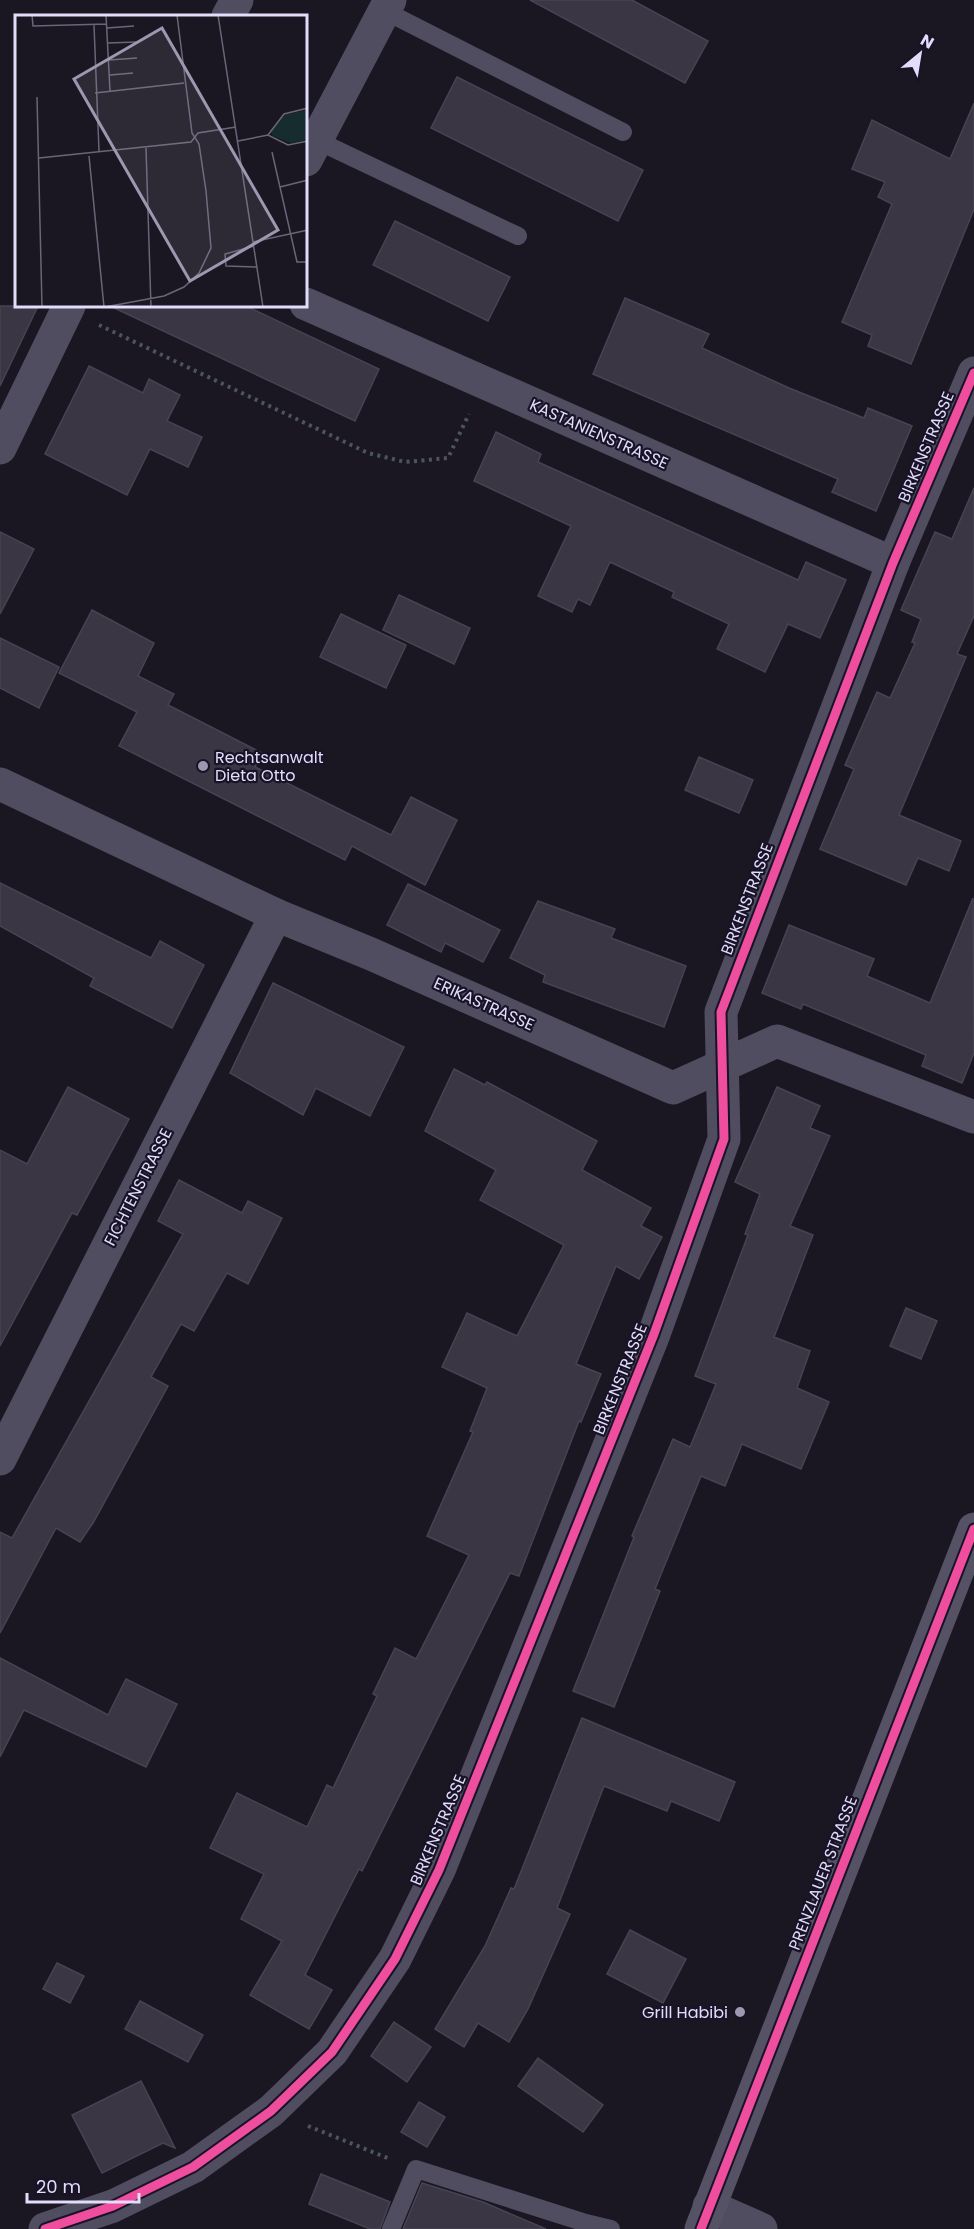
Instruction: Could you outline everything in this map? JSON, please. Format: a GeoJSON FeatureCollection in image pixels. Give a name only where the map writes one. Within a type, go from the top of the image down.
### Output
{"type":"FeatureCollection","features":[{"type":"Feature","properties":{"kind":"main road","name":"PRENZLAUER STRASSE"},"geometry":{"type":"LineString","coordinates":[[705,2218],[974,1529]]}},
{"type":"Feature","properties":{"kind":"street"},"geometry":{"type":"LineString","coordinates":[[229,15],[237,0]]}},
{"type":"Feature","properties":{"kind":"street"},"geometry":{"type":"LineString","coordinates":[[311,150],[387,6]]}},
{"type":"Feature","properties":{"kind":"street","name":"KASTANIENSTRASSE"},"geometry":{"type":"LineString","coordinates":[[308,305],[892,563]]}},
{"type":"Feature","properties":{"kind":"street"},"geometry":{"type":"LineString","coordinates":[[0,448],[68,308]]}},
{"type":"Feature","properties":{"kind":"street","name":"BIRKENSTRASSE"},"geometry":{"type":"LineString","coordinates":[[45,2229],[113,2206],[193,2167],[271,2111],[332,2052],[395,1959],[439,1870],[654,1334],[724,1138],[721,1011],[892,563],[974,373]]}},
{"type":"Feature","properties":{"kind":"street","name":"ERIKASTRASSE"},"geometry":{"type":"LineString","coordinates":[[0,784],[276,915],[371,954],[673,1088],[777,1041],[974,1117]]}},
{"type":"Feature","properties":{"kind":"street","name":"FICHTENSTRASSE"},"geometry":{"type":"LineString","coordinates":[[0,1459],[276,915]]}},
{"type":"Feature","properties":{"kind":"street"},"geometry":{"type":"LineString","coordinates":[[705,2218],[760,2229]]}},
{"type":"Feature","properties":{"kind":"lane"},"geometry":{"type":"LineString","coordinates":[[387,6],[623,132]]}},
{"type":"Feature","properties":{"kind":"lane"},"geometry":{"type":"LineString","coordinates":[[311,150],[518,236]]}},
{"type":"Feature","properties":{"kind":"lane"},"geometry":{"type":"LineString","coordinates":[[391,2229],[416,2169],[584,2226],[611,2229]]}},
{"type":"Feature","properties":{"kind":"path"},"geometry":{"type":"LineString","coordinates":[[68,308],[368,453],[405,462],[448,458],[483,383]]}},
{"type":"Feature","properties":{"kind":"path"},"geometry":{"type":"LineString","coordinates":[[271,2111],[416,2169]]}},
{"type":"Feature","properties":{"kind":"building"},"geometry":{"type":"Polygon","coordinates":[[[530,0],[632,0],[708,41],[685,83],[530,0]]]}},
{"type":"Feature","properties":{"kind":"building"},"geometry":{"type":"Polygon","coordinates":[[[457,77],[643,170],[618,221],[431,128],[457,77]]]}},
{"type":"Feature","properties":{"kind":"building"},"geometry":{"type":"Polygon","coordinates":[[[974,103],[974,209],[911,364],[868,346],[872,335],[842,322],[892,204],[878,197],[885,182],[852,169],[872,120],[950,159],[974,103]]]}},
{"type":"Feature","properties":{"kind":"building"},"geometry":{"type":"Polygon","coordinates":[[[395,221],[510,277],[488,321],[373,265],[395,221]]]}},
{"type":"Feature","properties":{"kind":"building"},"geometry":{"type":"Polygon","coordinates":[[[625,298],[709,334],[702,348],[789,388],[864,418],[868,408],[912,426],[876,511],[832,492],[838,479],[593,374],[625,298]]]}},
{"type":"Feature","properties":{"kind":"building"},"geometry":{"type":"Polygon","coordinates":[[[0,306],[37,308],[0,386],[0,306]]]}},
{"type":"Feature","properties":{"kind":"building"},"geometry":{"type":"Polygon","coordinates":[[[114,308],[250,308],[379,369],[355,421],[114,308]]]}},
{"type":"Feature","properties":{"kind":"building"},"geometry":{"type":"Polygon","coordinates":[[[89,366],[143,393],[149,379],[180,395],[167,421],[202,437],[188,467],[150,449],[127,495],[45,454],[89,366]]]}},
{"type":"Feature","properties":{"kind":"building"},"geometry":{"type":"Polygon","coordinates":[[[496,432],[541,454],[538,462],[798,580],[806,562],[846,580],[820,638],[788,624],[765,672],[717,649],[729,624],[672,597],[674,592],[610,562],[590,605],[578,599],[572,612],[538,596],[571,526],[474,481],[496,432]]]}},
{"type":"Feature","properties":{"kind":"building"},"geometry":{"type":"Polygon","coordinates":[[[974,488],[974,616],[957,654],[966,657],[899,815],[961,841],[949,871],[918,858],[906,885],[820,849],[854,769],[845,765],[877,692],[890,698],[915,643],[912,642],[921,619],[901,610],[935,532],[952,539],[974,488]]]}},
{"type":"Feature","properties":{"kind":"building"},"geometry":{"type":"Polygon","coordinates":[[[0,532],[34,549],[0,614],[0,532]]]}},
{"type":"Feature","properties":{"kind":"building"},"geometry":{"type":"Polygon","coordinates":[[[399,595],[470,628],[454,664],[383,630],[399,595]]]}},
{"type":"Feature","properties":{"kind":"building"},"geometry":{"type":"Polygon","coordinates":[[[92,610],[154,643],[138,676],[174,694],[168,705],[262,753],[255,767],[391,835],[411,797],[457,820],[425,885],[352,846],[345,860],[119,746],[137,712],[59,673],[92,610]]]}},
{"type":"Feature","properties":{"kind":"building"},"geometry":{"type":"Polygon","coordinates":[[[341,614],[406,645],[386,688],[320,657],[341,614]]]}},
{"type":"Feature","properties":{"kind":"building"},"geometry":{"type":"Polygon","coordinates":[[[0,638],[59,667],[39,708],[0,688],[0,638]]]}},
{"type":"Feature","properties":{"kind":"building"},"geometry":{"type":"Polygon","coordinates":[[[699,757],[753,780],[739,813],[685,790],[699,757]]]}},
{"type":"Feature","properties":{"kind":"building"},"geometry":{"type":"Polygon","coordinates":[[[0,883],[151,958],[160,941],[204,965],[172,1028],[90,986],[94,978],[0,926],[0,883]]]}},
{"type":"Feature","properties":{"kind":"building"},"geometry":{"type":"Polygon","coordinates":[[[408,884],[500,930],[483,962],[445,943],[441,952],[387,925],[408,884]]]}},
{"type":"Feature","properties":{"kind":"building"},"geometry":{"type":"Polygon","coordinates":[[[973,898],[974,1053],[962,1083],[922,1066],[926,1055],[803,1004],[801,1009],[762,993],[789,925],[874,959],[867,976],[930,1003],[973,898]]]}},
{"type":"Feature","properties":{"kind":"building"},"geometry":{"type":"Polygon","coordinates":[[[538,901],[615,929],[611,938],[686,966],[664,1027],[543,982],[545,975],[510,958],[538,901]]]}},
{"type":"Feature","properties":{"kind":"building"},"geometry":{"type":"Polygon","coordinates":[[[273,983],[404,1047],[370,1116],[316,1088],[303,1115],[230,1073],[273,983]]]}},
{"type":"Feature","properties":{"kind":"building"},"geometry":{"type":"Polygon","coordinates":[[[454,1069],[485,1085],[487,1082],[597,1141],[582,1170],[651,1208],[641,1226],[662,1237],[639,1279],[616,1266],[576,1364],[601,1374],[581,1422],[579,1421],[519,1576],[510,1573],[362,1871],[359,1869],[305,1975],[332,1990],[309,2029],[250,1995],[282,1941],[241,1919],[264,1874],[210,1848],[237,1793],[307,1827],[327,1785],[333,1788],[377,1696],[373,1694],[395,1648],[416,1659],[469,1555],[427,1536],[473,1432],[470,1431],[487,1388],[442,1367],[467,1313],[517,1336],[564,1245],[480,1200],[496,1170],[425,1131],[454,1069]]]}},
{"type":"Feature","properties":{"kind":"building"},"geometry":{"type":"Polygon","coordinates":[[[68,1087],[129,1119],[77,1215],[72,1213],[0,1346],[0,1150],[27,1164],[68,1087]]]}},
{"type":"Feature","properties":{"kind":"building"},"geometry":{"type":"Polygon","coordinates":[[[777,1087],[820,1106],[810,1128],[830,1136],[790,1226],[813,1235],[774,1337],[810,1351],[797,1388],[829,1402],[801,1469],[742,1444],[725,1486],[701,1476],[655,1589],[660,1591],[614,1707],[573,1691],[634,1537],[632,1536],[673,1439],[690,1447],[716,1384],[695,1376],[748,1235],[745,1234],[760,1194],[735,1182],[777,1087]]]}},
{"type":"Feature","properties":{"kind":"building"},"geometry":{"type":"Polygon","coordinates":[[[179,1180],[242,1213],[248,1201],[282,1218],[248,1284],[227,1273],[194,1331],[181,1324],[151,1377],[168,1386],[93,1523],[80,1542],[56,1528],[0,1633],[0,1532],[12,1538],[183,1234],[158,1221],[179,1180]]]}},
{"type":"Feature","properties":{"kind":"building"},"geometry":{"type":"Polygon","coordinates":[[[906,1308],[937,1321],[921,1359],[890,1346],[906,1308]]]}},
{"type":"Feature","properties":{"kind":"building"},"geometry":{"type":"Polygon","coordinates":[[[0,1658],[108,1715],[126,1679],[177,1704],[146,1767],[24,1710],[0,1757],[0,1658]]]}},
{"type":"Feature","properties":{"kind":"building"},"geometry":{"type":"Polygon","coordinates":[[[582,1718],[735,1782],[719,1821],[671,1801],[667,1811],[604,1786],[557,1908],[570,1914],[528,2009],[509,2042],[478,2023],[464,2047],[435,2029],[485,1946],[511,1888],[514,1889],[582,1718]]]}},
{"type":"Feature","properties":{"kind":"building"},"geometry":{"type":"Polygon","coordinates":[[[630,1930],[686,1959],[663,2003],[607,1974],[630,1930]]]}},
{"type":"Feature","properties":{"kind":"building"},"geometry":{"type":"Polygon","coordinates":[[[57,1963],[84,1976],[70,2003],[43,1989],[57,1963]]]}},
{"type":"Feature","properties":{"kind":"building"},"geometry":{"type":"Polygon","coordinates":[[[140,2001],[203,2035],[188,2062],[125,2029],[140,2001]]]}},
{"type":"Feature","properties":{"kind":"building"},"geometry":{"type":"Polygon","coordinates":[[[394,2022],[431,2047],[407,2082],[371,2056],[394,2022]]]}},
{"type":"Feature","properties":{"kind":"building"},"geometry":{"type":"Polygon","coordinates":[[[538,2058],[603,2105],[583,2132],[518,2086],[538,2058]]]}},
{"type":"Feature","properties":{"kind":"building"},"geometry":{"type":"Polygon","coordinates":[[[141,2081],[175,2148],[163,2143],[102,2173],[72,2115],[141,2081]]]}},
{"type":"Feature","properties":{"kind":"building"},"geometry":{"type":"Polygon","coordinates":[[[419,2102],[445,2117],[427,2147],[401,2132],[419,2102]]]}},
{"type":"Feature","properties":{"kind":"building"},"geometry":{"type":"Polygon","coordinates":[[[321,2174],[390,2202],[380,2229],[370,2229],[309,2204],[321,2174]]]}},
{"type":"Feature","properties":{"kind":"building"},"geometry":{"type":"Polygon","coordinates":[[[422,2183],[483,2202],[546,2229],[403,2229],[422,2183]]]}},
{"type":"Feature","properties":{"kind":"cycle path"},"geometry":{"type":"LineString","coordinates":[[45,2229],[113,2206],[193,2167],[271,2111],[332,2052],[395,1959],[439,1870],[654,1334],[724,1139],[721,1012],[893,563],[974,373]]}},
{"type":"Feature","properties":{"kind":"cycle path"},"geometry":{"type":"LineString","coordinates":[[701,2229],[974,1529]]}},
{"type":"Feature","properties":{"kind":"place","name":"Rechtsanwalt Dieta Otto"},"geometry":{"type":"Point","coordinates":[203,766]}},
{"type":"Feature","properties":{"kind":"place","name":"Grill Habibi"},"geometry":{"type":"Point","coordinates":[740,2012]}}]}
